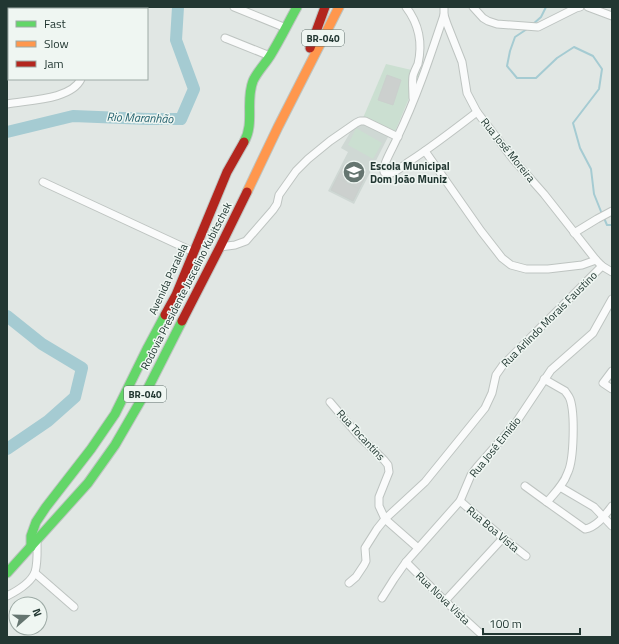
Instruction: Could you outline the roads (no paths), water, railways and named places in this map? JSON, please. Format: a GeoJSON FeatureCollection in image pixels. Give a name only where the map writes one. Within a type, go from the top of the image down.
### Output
{"type":"FeatureCollection","features":[{"type":"Feature","properties":{"kind":"main road","name":"Avenida Paralela"},"geometry":{"type":"LineString","coordinates":[[34,544],[31,536],[36,522],[91,449],[119,408],[148,347],[176,295],[228,172],[247,137],[250,122],[251,85],[256,75],[270,56],[297,7]]}},
{"type":"Feature","properties":{"kind":"main road"},"geometry":{"type":"LineString","coordinates":[[308,70],[311,46],[325,7]]}},
{"type":"Feature","properties":{"kind":"main road","name":"Rodovia Presidente Juscelino Kubitschek"},"geometry":{"type":"LineString","coordinates":[[7,573],[88,483],[115,445],[148,388],[339,7]]}},
{"type":"Feature","properties":{"kind":"street"},"geometry":{"type":"LineString","coordinates":[[235,7],[286,28]]}},
{"type":"Feature","properties":{"kind":"street"},"geometry":{"type":"LineString","coordinates":[[406,7],[416,24],[420,36],[418,64],[413,82],[413,101]]}},
{"type":"Feature","properties":{"kind":"street","name":"Rua José Moreira"},"geometry":{"type":"LineString","coordinates":[[444,7],[444,15],[462,62],[467,94],[477,112],[513,159],[544,194],[599,263],[612,272]]}},
{"type":"Feature","properties":{"kind":"street"},"geometry":{"type":"LineString","coordinates":[[473,7],[483,18],[497,24],[538,27],[580,7]]}},
{"type":"Feature","properties":{"kind":"street"},"geometry":{"type":"LineString","coordinates":[[588,7],[612,16]]}},
{"type":"Feature","properties":{"kind":"street"},"geometry":{"type":"LineString","coordinates":[[444,15],[423,77],[384,166],[385,173],[388,174],[395,171],[425,152],[477,112]]}},
{"type":"Feature","properties":{"kind":"street"},"geometry":{"type":"LineString","coordinates":[[225,38],[270,56]]}},
{"type":"Feature","properties":{"kind":"street"},"geometry":{"type":"LineString","coordinates":[[7,104],[58,95],[75,87],[81,80]]}},
{"type":"Feature","properties":{"kind":"street"},"geometry":{"type":"LineString","coordinates":[[220,247],[235,246],[246,241],[273,210],[277,204],[279,195],[296,171],[330,141],[356,123],[364,121],[398,137]]}},
{"type":"Feature","properties":{"kind":"street"},"geometry":{"type":"LineString","coordinates":[[425,152],[502,258],[511,265],[526,270],[599,263]]}},
{"type":"Feature","properties":{"kind":"street"},"geometry":{"type":"LineString","coordinates":[[43,182],[194,252]]}},
{"type":"Feature","properties":{"kind":"street"},"geometry":{"type":"LineString","coordinates":[[574,233],[610,212]]}},
{"type":"Feature","properties":{"kind":"street","name":"Rua Arlindo Morais Faustino"},"geometry":{"type":"LineString","coordinates":[[349,583],[356,577],[364,565],[366,561],[365,548],[377,529],[385,519],[425,482],[485,408],[492,393],[496,375],[503,365],[599,263]]}},
{"type":"Feature","properties":{"kind":"street","name":"Rua José Emídio"},"geometry":{"type":"LineString","coordinates":[[382,598],[406,562],[460,501],[471,475],[515,424],[554,366],[593,333],[612,299]]}},
{"type":"Feature","properties":{"kind":"street"},"geometry":{"type":"LineString","coordinates":[[612,371],[603,383],[612,389]]}},
{"type":"Feature","properties":{"kind":"street"},"geometry":{"type":"LineString","coordinates":[[544,379],[565,392],[570,397],[573,420],[572,456],[569,471],[565,480],[547,502]]}},
{"type":"Feature","properties":{"kind":"street","name":"Rua Tocantins"},"geometry":{"type":"LineString","coordinates":[[330,402],[358,435],[388,465],[389,472],[378,501],[380,509],[385,519],[418,548]]}},
{"type":"Feature","properties":{"kind":"street"},"geometry":{"type":"LineString","coordinates":[[525,486],[585,529],[593,526],[604,517],[612,506]]}},
{"type":"Feature","properties":{"kind":"street"},"geometry":{"type":"LineString","coordinates":[[560,487],[586,502],[612,526]]}},
{"type":"Feature","properties":{"kind":"street","name":"Rua Boa Vista"},"geometry":{"type":"LineString","coordinates":[[460,501],[526,556]]}},
{"type":"Feature","properties":{"kind":"street"},"geometry":{"type":"LineString","coordinates":[[446,601],[503,538]]}},
{"type":"Feature","properties":{"kind":"street"},"geometry":{"type":"LineString","coordinates":[[7,596],[22,588],[35,573],[37,560],[34,544]]}},
{"type":"Feature","properties":{"kind":"street","name":"Rua Nova Vista"},"geometry":{"type":"LineString","coordinates":[[406,562],[480,633]]}},
{"type":"Feature","properties":{"kind":"street"},"geometry":{"type":"LineString","coordinates":[[35,573],[74,607]]}},
{"type":"Feature","properties":{"kind":"waterway","name":"Rio Maranhão"},"geometry":{"type":"LineString","coordinates":[[7,132],[73,116],[181,119],[194,89],[176,40],[178,7]]}},
{"type":"Feature","properties":{"kind":"waterway"},"geometry":{"type":"LineString","coordinates":[[532,25],[541,17],[546,7]]}},
{"type":"Feature","properties":{"kind":"waterway"},"geometry":{"type":"LineString","coordinates":[[527,29],[515,37],[510,51],[507,66],[517,78],[536,78],[557,58],[574,47],[593,56],[602,69],[599,89],[573,123],[580,148],[591,169],[594,194],[602,214]]}},
{"type":"Feature","properties":{"kind":"waterway"},"geometry":{"type":"LineString","coordinates":[[604,218],[607,225],[612,225]]}},
{"type":"Feature","properties":{"kind":"waterway","name":"Rio Maranhão"},"geometry":{"type":"LineString","coordinates":[[7,316],[42,344],[82,368],[75,397],[48,421],[7,449]]}},
{"type":"Feature","properties":{"kind":"place","name":"Escola Municipal Dom João Muniz"},"geometry":{"type":"Point","coordinates":[354,172]}}]}
